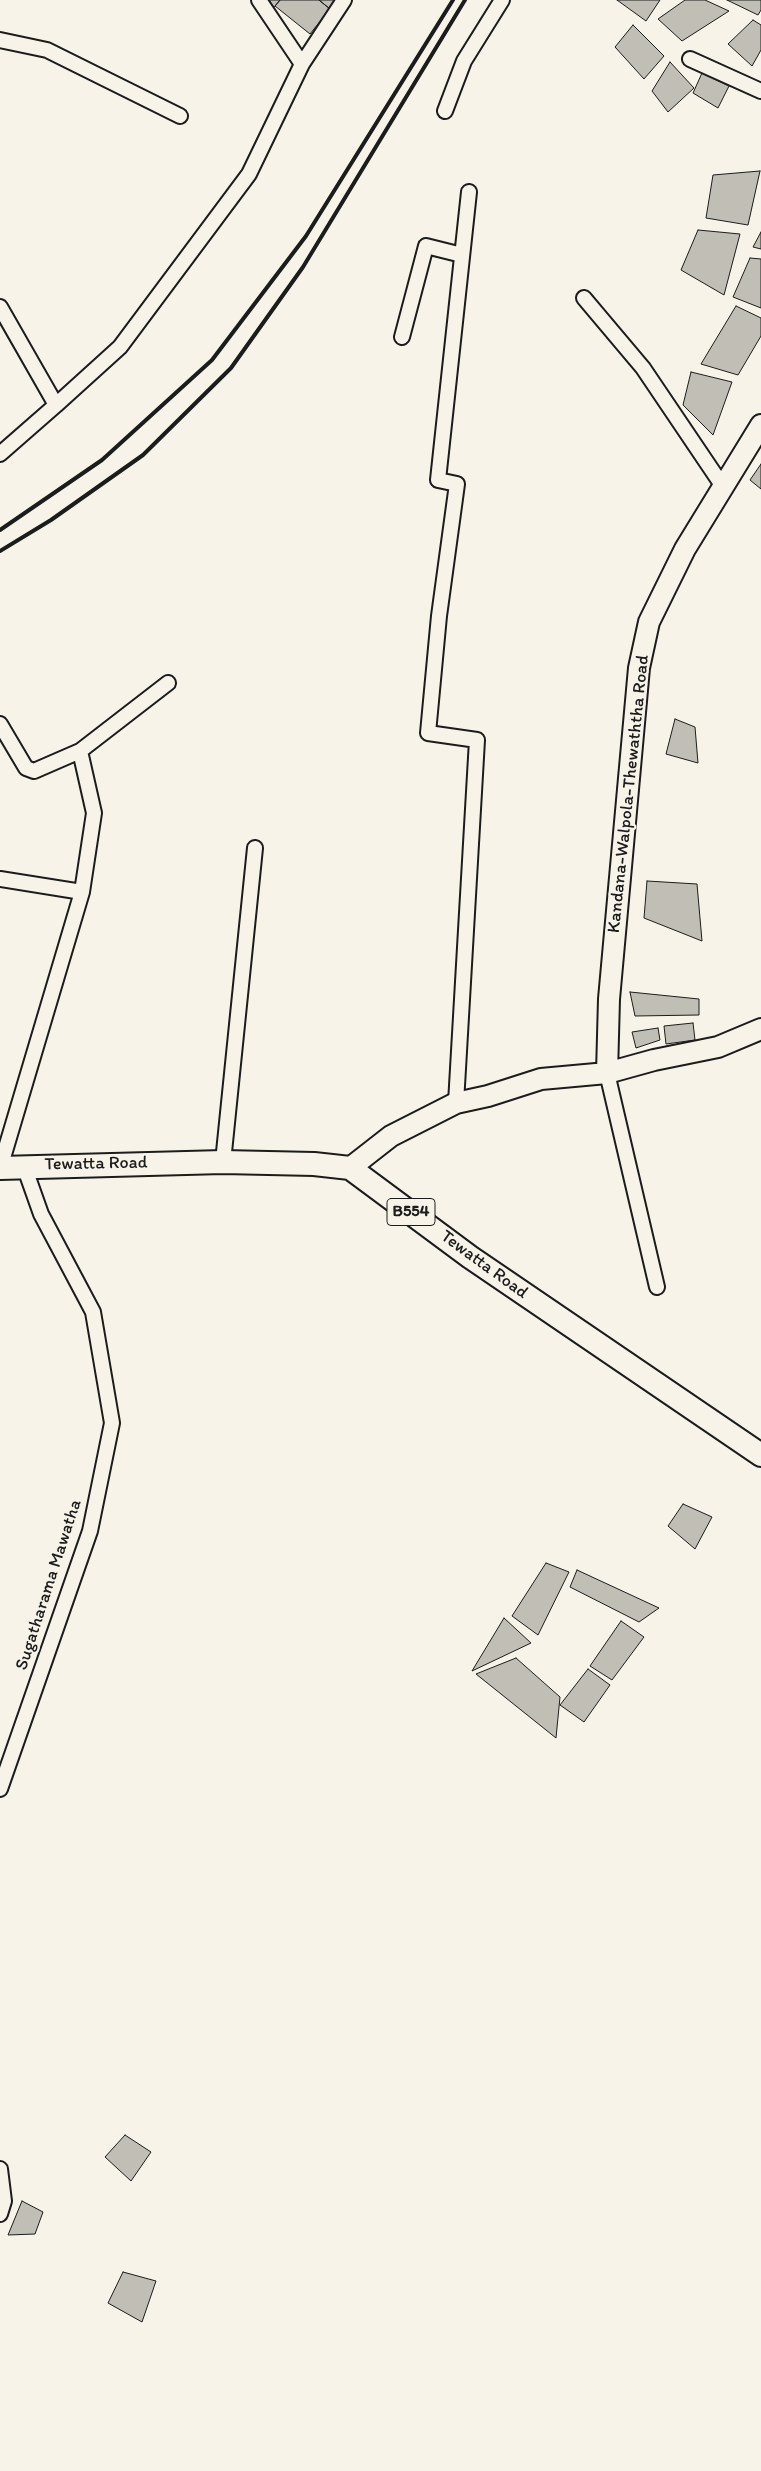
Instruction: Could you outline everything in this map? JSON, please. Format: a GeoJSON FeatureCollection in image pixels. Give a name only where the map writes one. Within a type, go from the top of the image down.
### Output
{"type":"FeatureCollection","features":[{"type":"Feature","properties":{"kind":"main road","name":"Tewatta Road"},"geometry":{"type":"LineString","coordinates":[[0,1168],[224,1162],[314,1164],[350,1168],[478,1262],[761,1455]]}},
{"type":"Feature","properties":{"kind":"street"},"geometry":{"type":"LineString","coordinates":[[259,0],[302,64]]}},
{"type":"Feature","properties":{"kind":"street"},"geometry":{"type":"LineString","coordinates":[[0,454],[120,347],[249,174],[302,64],[344,0]]}},
{"type":"Feature","properties":{"kind":"street"},"geometry":{"type":"LineString","coordinates":[[445,111],[464,61],[502,0]]}},
{"type":"Feature","properties":{"kind":"street"},"geometry":{"type":"LineString","coordinates":[[0,40],[47,50],[180,116]]}},
{"type":"Feature","properties":{"kind":"street"},"geometry":{"type":"LineString","coordinates":[[690,60],[761,91]]}},
{"type":"Feature","properties":{"kind":"street"},"geometry":{"type":"LineString","coordinates":[[456,1103],[477,740],[428,733],[439,616],[457,484],[438,480],[469,192]]}},
{"type":"Feature","properties":{"kind":"street"},"geometry":{"type":"LineString","coordinates":[[402,337],[426,246],[462,255]]}},
{"type":"Feature","properties":{"kind":"street"},"geometry":{"type":"LineString","coordinates":[[584,298],[643,368],[724,488]]}},
{"type":"Feature","properties":{"kind":"street"},"geometry":{"type":"LineString","coordinates":[[0,306],[56,405]]}},
{"type":"Feature","properties":{"kind":"street","name":"Kandana-Walpola-Thewaththa Road"},"geometry":{"type":"LineString","coordinates":[[607,1073],[609,999],[639,668],[649,622],[685,550],[761,425]]}},
{"type":"Feature","properties":{"kind":"street"},"geometry":{"type":"LineString","coordinates":[[0,724],[26,768],[34,771],[80,752],[168,683]]}},
{"type":"Feature","properties":{"kind":"street"},"geometry":{"type":"LineString","coordinates":[[0,1168],[82,892],[94,813],[80,752]]}},
{"type":"Feature","properties":{"kind":"street"},"geometry":{"type":"LineString","coordinates":[[224,1162],[255,848]]}},
{"type":"Feature","properties":{"kind":"street"},"geometry":{"type":"LineString","coordinates":[[0,878],[82,892]]}},
{"type":"Feature","properties":{"kind":"street"},"geometry":{"type":"LineString","coordinates":[[350,1168],[391,1136],[415,1122],[456,1103],[488,1096],[542,1079],[607,1073],[654,1060],[718,1046],[761,1029]]}},
{"type":"Feature","properties":{"kind":"street"},"geometry":{"type":"LineString","coordinates":[[607,1073],[657,1287]]}},
{"type":"Feature","properties":{"kind":"street","name":"Sugatharama Mawatha"},"geometry":{"type":"LineString","coordinates":[[0,1789],[90,1531],[112,1423],[93,1312],[41,1214],[24,1166]]}},
{"type":"Feature","properties":{"kind":"street"},"geometry":{"type":"LineString","coordinates":[[0,2169],[4,2201],[0,2214]]}},
{"type":"Feature","properties":{"kind":"building"},"geometry":{"type":"Polygon","coordinates":[[[264,0],[280,0],[271,11],[264,0]]]}},
{"type":"Feature","properties":{"kind":"building"},"geometry":{"type":"Polygon","coordinates":[[[280,0],[319,0],[330,9],[310,34],[275,6],[280,0]]]}},
{"type":"Feature","properties":{"kind":"building"},"geometry":{"type":"Polygon","coordinates":[[[319,0],[335,0],[330,9],[319,0]]]}},
{"type":"Feature","properties":{"kind":"building"},"geometry":{"type":"Polygon","coordinates":[[[617,0],[660,0],[646,21],[617,0]]]}},
{"type":"Feature","properties":{"kind":"building"},"geometry":{"type":"Polygon","coordinates":[[[685,0],[705,0],[729,11],[682,41],[658,19],[685,0]]]}},
{"type":"Feature","properties":{"kind":"building"},"geometry":{"type":"Polygon","coordinates":[[[727,0],[761,0],[761,10],[758,15],[727,0]]]}},
{"type":"Feature","properties":{"kind":"building"},"geometry":{"type":"Polygon","coordinates":[[[753,20],[761,25],[761,50],[752,66],[728,44],[753,20]]]}},
{"type":"Feature","properties":{"kind":"building"},"geometry":{"type":"Polygon","coordinates":[[[633,25],[664,56],[644,79],[615,47],[633,25]]]}},
{"type":"Feature","properties":{"kind":"building"},"geometry":{"type":"Polygon","coordinates":[[[670,62],[694,88],[668,112],[652,91],[670,62]]]}},
{"type":"Feature","properties":{"kind":"building"},"geometry":{"type":"Polygon","coordinates":[[[702,73],[729,86],[718,108],[693,93],[702,73]]]}},
{"type":"Feature","properties":{"kind":"building"},"geometry":{"type":"Polygon","coordinates":[[[760,171],[748,225],[706,218],[713,175],[760,171]]]}},
{"type":"Feature","properties":{"kind":"building"},"geometry":{"type":"Polygon","coordinates":[[[698,230],[740,234],[724,295],[681,270],[698,230]]]}},
{"type":"Feature","properties":{"kind":"building"},"geometry":{"type":"Polygon","coordinates":[[[761,232],[761,249],[753,247],[761,232]]]}},
{"type":"Feature","properties":{"kind":"building"},"geometry":{"type":"Polygon","coordinates":[[[750,258],[761,259],[761,308],[733,297],[750,258]]]}},
{"type":"Feature","properties":{"kind":"building"},"geometry":{"type":"Polygon","coordinates":[[[736,306],[761,318],[761,336],[738,375],[701,364],[736,306]]]}},
{"type":"Feature","properties":{"kind":"building"},"geometry":{"type":"Polygon","coordinates":[[[691,372],[732,382],[713,435],[683,405],[691,372]]]}},
{"type":"Feature","properties":{"kind":"building"},"geometry":{"type":"Polygon","coordinates":[[[761,464],[761,489],[750,480],[761,464]]]}},
{"type":"Feature","properties":{"kind":"building"},"geometry":{"type":"Polygon","coordinates":[[[675,719],[695,727],[698,763],[666,754],[675,719]]]}},
{"type":"Feature","properties":{"kind":"building"},"geometry":{"type":"Polygon","coordinates":[[[647,881],[697,884],[702,941],[644,918],[647,881]]]}},
{"type":"Feature","properties":{"kind":"building"},"geometry":{"type":"Polygon","coordinates":[[[630,992],[699,999],[699,1015],[635,1016],[630,992]]]}},
{"type":"Feature","properties":{"kind":"building"},"geometry":{"type":"Polygon","coordinates":[[[693,1023],[695,1040],[666,1044],[664,1026],[693,1023]]]}},
{"type":"Feature","properties":{"kind":"building"},"geometry":{"type":"Polygon","coordinates":[[[658,1028],[660,1040],[636,1048],[632,1032],[658,1028]]]}},
{"type":"Feature","properties":{"kind":"building"},"geometry":{"type":"Polygon","coordinates":[[[683,1504],[712,1517],[695,1549],[668,1526],[683,1504]]]}},
{"type":"Feature","properties":{"kind":"building"},"geometry":{"type":"Polygon","coordinates":[[[546,1563],[569,1572],[538,1635],[512,1616],[546,1563]]]}},
{"type":"Feature","properties":{"kind":"building"},"geometry":{"type":"Polygon","coordinates":[[[577,1570],[659,1608],[639,1622],[570,1587],[577,1570]]]}},
{"type":"Feature","properties":{"kind":"building"},"geometry":{"type":"Polygon","coordinates":[[[504,1618],[531,1643],[472,1671],[504,1618]]]}},
{"type":"Feature","properties":{"kind":"building"},"geometry":{"type":"Polygon","coordinates":[[[621,1621],[644,1637],[612,1680],[590,1666],[621,1621]]]}},
{"type":"Feature","properties":{"kind":"building"},"geometry":{"type":"Polygon","coordinates":[[[516,1658],[560,1697],[556,1738],[476,1674],[516,1658]]]}},
{"type":"Feature","properties":{"kind":"building"},"geometry":{"type":"Polygon","coordinates":[[[588,1669],[610,1685],[584,1722],[560,1705],[588,1669]]]}},
{"type":"Feature","properties":{"kind":"building"},"geometry":{"type":"Polygon","coordinates":[[[125,2135],[151,2152],[131,2181],[105,2157],[125,2135]]]}},
{"type":"Feature","properties":{"kind":"building"},"geometry":{"type":"Polygon","coordinates":[[[22,2201],[43,2212],[35,2234],[8,2235],[22,2201]]]}},
{"type":"Feature","properties":{"kind":"building"},"geometry":{"type":"Polygon","coordinates":[[[123,2272],[156,2281],[142,2322],[108,2303],[123,2272]]]}},
{"type":"Feature","properties":{"kind":"railway"},"geometry":{"type":"LineString","coordinates":[[0,530],[102,460],[212,360],[306,236],[453,0]]}},
{"type":"Feature","properties":{"kind":"railway"},"geometry":{"type":"LineString","coordinates":[[0,551],[51,520],[143,455],[231,368],[303,267],[465,0]]}}]}
